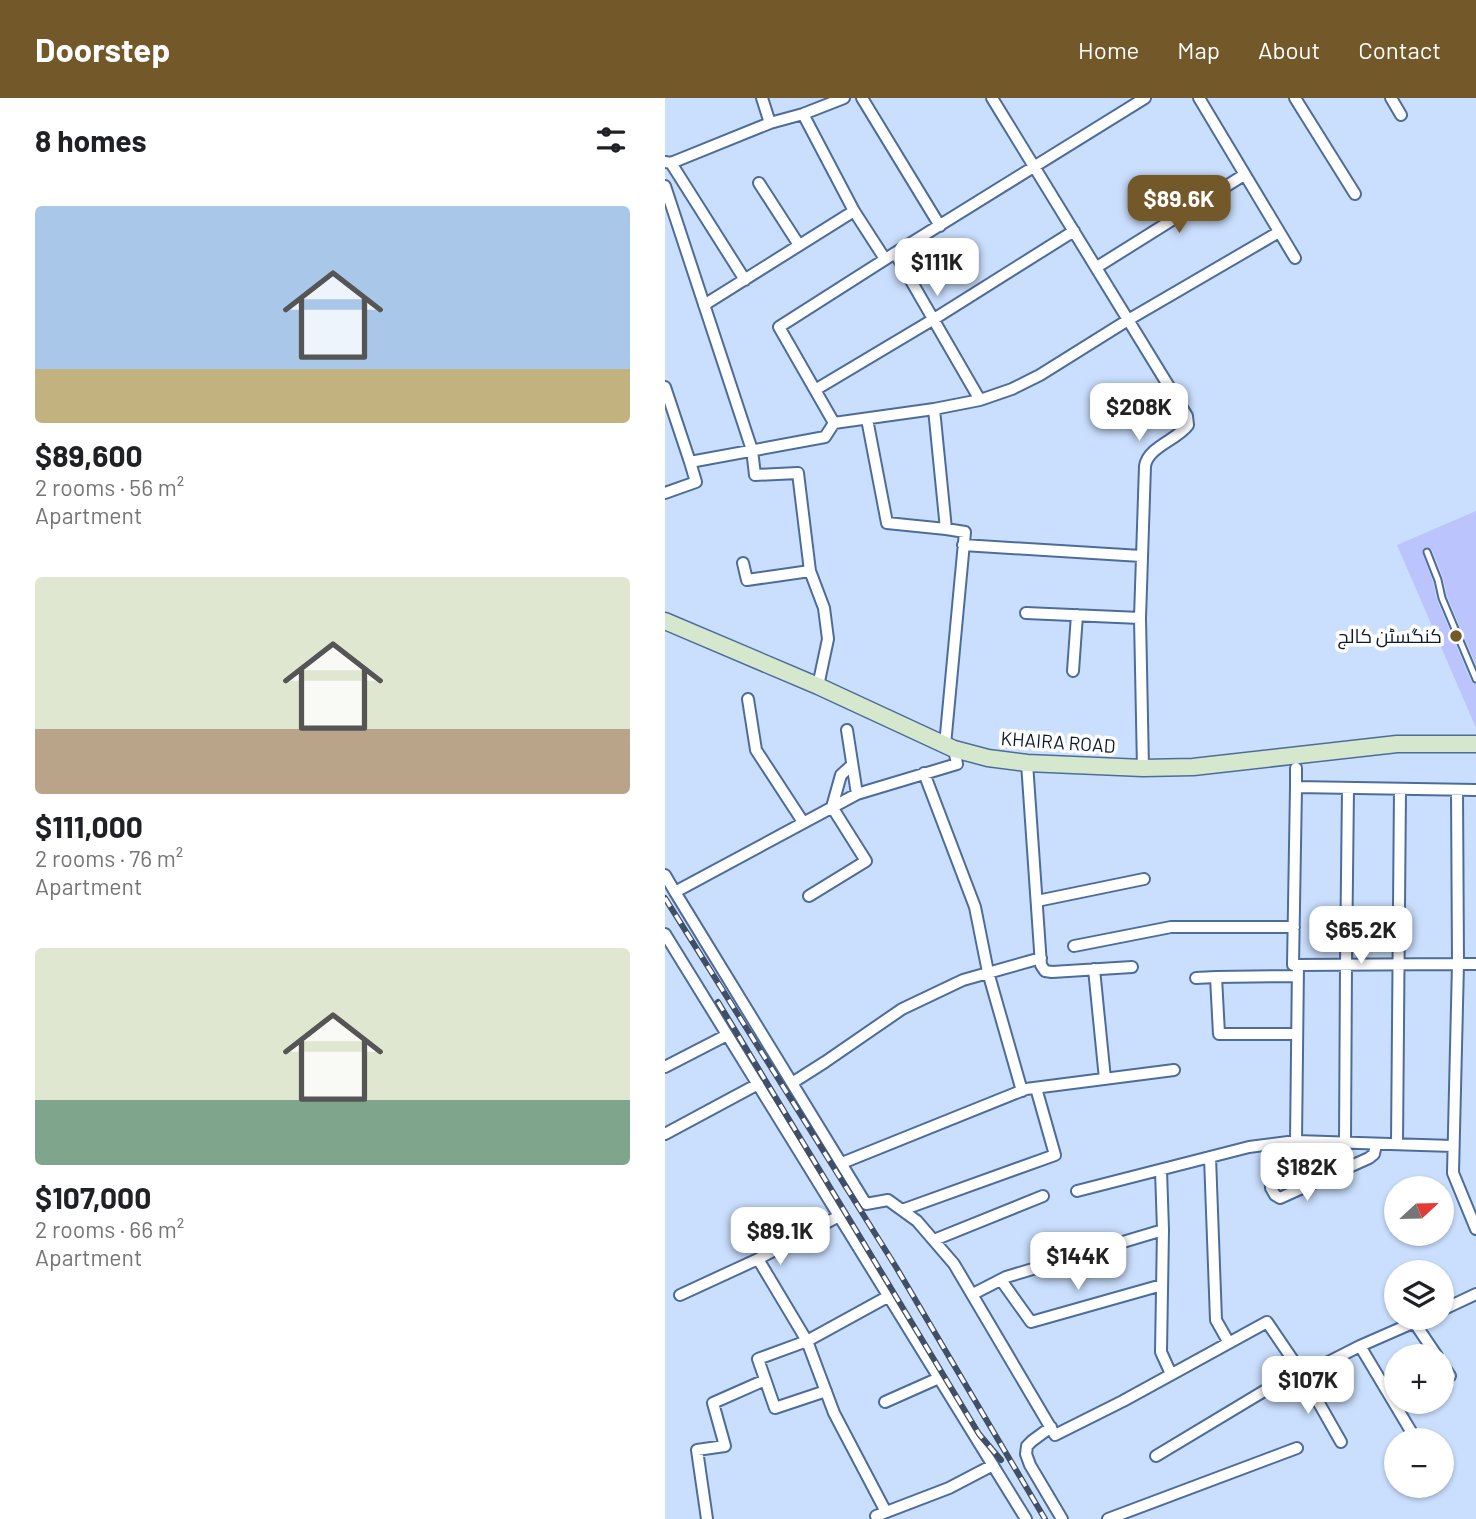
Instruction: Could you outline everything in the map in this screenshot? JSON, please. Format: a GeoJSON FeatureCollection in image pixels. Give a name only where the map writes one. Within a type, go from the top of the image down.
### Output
{"type":"FeatureCollection","features":[{"type":"Feature","properties":{"kind":"street"},"geometry":{"type":"LineString","coordinates":[[762,98],[770,123]]}},
{"type":"Feature","properties":{"kind":"street"},"geometry":{"type":"LineString","coordinates":[[745,279],[668,163],[770,123],[844,98]]}},
{"type":"Feature","properties":{"kind":"street"},"geometry":{"type":"LineString","coordinates":[[862,98],[940,226]]}},
{"type":"Feature","properties":{"kind":"street"},"geometry":{"type":"LineString","coordinates":[[992,98],[1188,415],[1188,425],[1183,432],[1146,459],[1140,618],[1143,768]]}},
{"type":"Feature","properties":{"kind":"street"},"geometry":{"type":"LineString","coordinates":[[834,423],[779,327],[1145,98]]}},
{"type":"Feature","properties":{"kind":"street"},"geometry":{"type":"LineString","coordinates":[[1199,98],[1294,258]]}},
{"type":"Feature","properties":{"kind":"street"},"geometry":{"type":"LineString","coordinates":[[1295,98],[1355,194]]}},
{"type":"Feature","properties":{"kind":"street"},"geometry":{"type":"LineString","coordinates":[[1391,98],[1401,115]]}},
{"type":"Feature","properties":{"kind":"street"},"geometry":{"type":"LineString","coordinates":[[803,114],[854,211],[890,256],[934,319],[980,400]]}},
{"type":"Feature","properties":{"kind":"street"},"geometry":{"type":"LineString","coordinates":[[1097,268],[1244,175]]}},
{"type":"Feature","properties":{"kind":"street"},"geometry":{"type":"LineString","coordinates":[[759,183],[799,245]]}},
{"type":"Feature","properties":{"kind":"street"},"geometry":{"type":"LineString","coordinates":[[665,186],[752,450],[755,475],[798,474],[810,571],[824,608],[828,639],[818,686]]}},
{"type":"Feature","properties":{"kind":"street"},"geometry":{"type":"LineString","coordinates":[[704,305],[854,211]]}},
{"type":"Feature","properties":{"kind":"street"},"geometry":{"type":"LineString","coordinates":[[815,390],[1074,231]]}},
{"type":"Feature","properties":{"kind":"street"},"geometry":{"type":"LineString","coordinates":[[834,423],[934,409],[980,400],[1012,389],[1040,375],[1279,232]]}},
{"type":"Feature","properties":{"kind":"street"},"geometry":{"type":"LineString","coordinates":[[665,387],[696,482],[665,493]]}},
{"type":"Feature","properties":{"kind":"street"},"geometry":{"type":"LineString","coordinates":[[934,409],[946,529]]}},
{"type":"Feature","properties":{"kind":"street"},"geometry":{"type":"LineString","coordinates":[[675,892],[857,794],[957,764],[949,747],[965,532],[887,523],[867,419]]}},
{"type":"Feature","properties":{"kind":"street"},"geometry":{"type":"LineString","coordinates":[[690,462],[825,437],[834,423]]}},
{"type":"Feature","properties":{"kind":"street"},"geometry":{"type":"LineString","coordinates":[[963,545],[1141,556]]}},
{"type":"Feature","properties":{"kind":"street"},"geometry":{"type":"LineString","coordinates":[[743,563],[747,580],[810,571]]}},
{"type":"Feature","properties":{"kind":"street"},"geometry":{"type":"LineString","coordinates":[[1026,613],[1140,618]]}},
{"type":"Feature","properties":{"kind":"street"},"geometry":{"type":"LineString","coordinates":[[1073,671],[1077,615]]}},
{"type":"Feature","properties":{"kind":"street","name":"KHAIRA ROAD"},"geometry":{"type":"LineString","coordinates":[[665,621],[818,686],[949,747],[988,758],[1027,763],[1143,768],[1193,767],[1397,744],[1476,744]]}},
{"type":"Feature","properties":{"kind":"street"},"geometry":{"type":"LineString","coordinates":[[748,699],[756,750],[803,822]]}},
{"type":"Feature","properties":{"kind":"street"},"geometry":{"type":"LineString","coordinates":[[847,730],[857,794]]}},
{"type":"Feature","properties":{"kind":"street"},"geometry":{"type":"LineString","coordinates":[[1027,763],[1041,965],[1045,971],[1132,967]]}},
{"type":"Feature","properties":{"kind":"street"},"geometry":{"type":"LineString","coordinates":[[809,896],[866,861],[832,807],[841,775],[852,765]]}},
{"type":"Feature","properties":{"kind":"street"},"geometry":{"type":"LineString","coordinates":[[1296,768],[1293,965],[1298,970],[1296,1141]]}},
{"type":"Feature","properties":{"kind":"street"},"geometry":{"type":"LineString","coordinates":[[924,773],[975,907],[988,972],[1022,1091]]}},
{"type":"Feature","properties":{"kind":"street"},"geometry":{"type":"LineString","coordinates":[[1296,787],[1476,790]]}},
{"type":"Feature","properties":{"kind":"street"},"geometry":{"type":"LineString","coordinates":[[1345,1143],[1348,788]]}},
{"type":"Feature","properties":{"kind":"street"},"geometry":{"type":"LineString","coordinates":[[1397,1144],[1401,789]]}},
{"type":"Feature","properties":{"kind":"street"},"geometry":{"type":"LineString","coordinates":[[1457,790],[1458,964],[1453,1173],[1476,1228]]}},
{"type":"Feature","properties":{"kind":"street"},"geometry":{"type":"LineString","coordinates":[[665,876],[866,1204],[888,1200],[917,1221],[954,1264],[1055,1435],[1267,1322],[1341,1441]]}},
{"type":"Feature","properties":{"kind":"street"},"geometry":{"type":"LineString","coordinates":[[1037,901],[1144,879]]}},
{"type":"Feature","properties":{"kind":"street"},"geometry":{"type":"LineString","coordinates":[[1074,946],[1171,927],[1294,927]]}},
{"type":"Feature","properties":{"kind":"street"},"geometry":{"type":"LineString","coordinates":[[665,934],[1026,1519]]}},
{"type":"Feature","properties":{"kind":"street"},"geometry":{"type":"LineString","coordinates":[[792,1083],[902,1009],[963,981],[1041,958]]}},
{"type":"Feature","properties":{"kind":"street"},"geometry":{"type":"LineString","coordinates":[[1196,978],[1346,964],[1476,964]]}},
{"type":"Feature","properties":{"kind":"street"},"geometry":{"type":"LineString","coordinates":[[1094,969],[1105,1079]]}},
{"type":"Feature","properties":{"kind":"street"},"geometry":{"type":"LineString","coordinates":[[1216,976],[1219,1034],[1297,1034]]}},
{"type":"Feature","properties":{"kind":"street"},"geometry":{"type":"LineString","coordinates":[[665,1067],[727,1035]]}},
{"type":"Feature","properties":{"kind":"street"},"geometry":{"type":"LineString","coordinates":[[842,1163],[1036,1087],[1174,1070]]}},
{"type":"Feature","properties":{"kind":"street"},"geometry":{"type":"LineString","coordinates":[[665,1135],[758,1084]]}},
{"type":"Feature","properties":{"kind":"street"},"geometry":{"type":"LineString","coordinates":[[902,1210],[1055,1155],[1036,1087]]}},
{"type":"Feature","properties":{"kind":"street"},"geometry":{"type":"LineString","coordinates":[[1077,1191],[1248,1147],[1296,1141],[1453,1146]]}},
{"type":"Feature","properties":{"kind":"street"},"geometry":{"type":"LineString","coordinates":[[1269,1145],[1271,1188],[1280,1198],[1369,1158],[1374,1154],[1376,1144]]}},
{"type":"Feature","properties":{"kind":"street"},"geometry":{"type":"LineString","coordinates":[[1210,1157],[1216,1320],[1229,1343]]}},
{"type":"Feature","properties":{"kind":"street"},"geometry":{"type":"LineString","coordinates":[[1161,1170],[1161,1352],[1171,1374]]}},
{"type":"Feature","properties":{"kind":"street"},"geometry":{"type":"LineString","coordinates":[[933,1240],[1043,1196]]}},
{"type":"Feature","properties":{"kind":"street"},"geometry":{"type":"LineString","coordinates":[[680,1295],[758,1259],[839,1216]]}},
{"type":"Feature","properties":{"kind":"street"},"geometry":{"type":"LineString","coordinates":[[973,1294],[1001,1280],[1163,1230]]}},
{"type":"Feature","properties":{"kind":"street"},"geometry":{"type":"LineString","coordinates":[[758,1259],[807,1341],[834,1413],[881,1515],[949,1488],[993,1465]]}},
{"type":"Feature","properties":{"kind":"street"},"geometry":{"type":"LineString","coordinates":[[1001,1280],[1031,1322],[1162,1285]]}},
{"type":"Feature","properties":{"kind":"street"},"geometry":{"type":"LineString","coordinates":[[1454,1304],[1476,1294]]}},
{"type":"Feature","properties":{"kind":"street"},"geometry":{"type":"LineString","coordinates":[[826,1391],[775,1408],[758,1359],[807,1341],[889,1296]]}},
{"type":"Feature","properties":{"kind":"street"},"geometry":{"type":"LineString","coordinates":[[1156,1456],[1301,1373],[1396,1330]]}},
{"type":"Feature","properties":{"kind":"street"},"geometry":{"type":"LineString","coordinates":[[1360,1346],[1409,1428]]}},
{"type":"Feature","properties":{"kind":"street"},"geometry":{"type":"LineString","coordinates":[[885,1402],[939,1378]]}},
{"type":"Feature","properties":{"kind":"street"},"geometry":{"type":"LineString","coordinates":[[707,1519],[697,1451],[725,1446],[713,1403],[765,1380]]}},
{"type":"Feature","properties":{"kind":"street"},"geometry":{"type":"LineString","coordinates":[[1051,1427],[1027,1446],[1026,1454],[1062,1519]]}},
{"type":"Feature","properties":{"kind":"street"},"geometry":{"type":"LineString","coordinates":[[1108,1519],[1297,1448]]}},
{"type":"Feature","properties":{"kind":"lane"},"geometry":{"type":"LineString","coordinates":[[1427,552],[1442,598],[1476,679]]}},
{"type":"Feature","properties":{"kind":"building","name":"کنگسٹن کالج"},"geometry":{"type":"Polygon","coordinates":[[[1476,511],[1476,665],[1447,596],[1432,550],[1426,547],[1422,552],[1437,600],[1471,681],[1476,684],[1476,728],[1397,545],[1476,511]]]}},
{"type":"Feature","properties":{"kind":"railway"},"geometry":{"type":"LineString","coordinates":[[665,898],[896,1267],[1045,1519]]}},
{"type":"Feature","properties":{"kind":"railway"},"geometry":{"type":"LineString","coordinates":[[718,1002],[979,1434],[1001,1460]]}},
{"type":"Feature","properties":{"kind":"place","name":"کنگسٹن کالج"},"geometry":{"type":"Point","coordinates":[1456,636]}}]}
